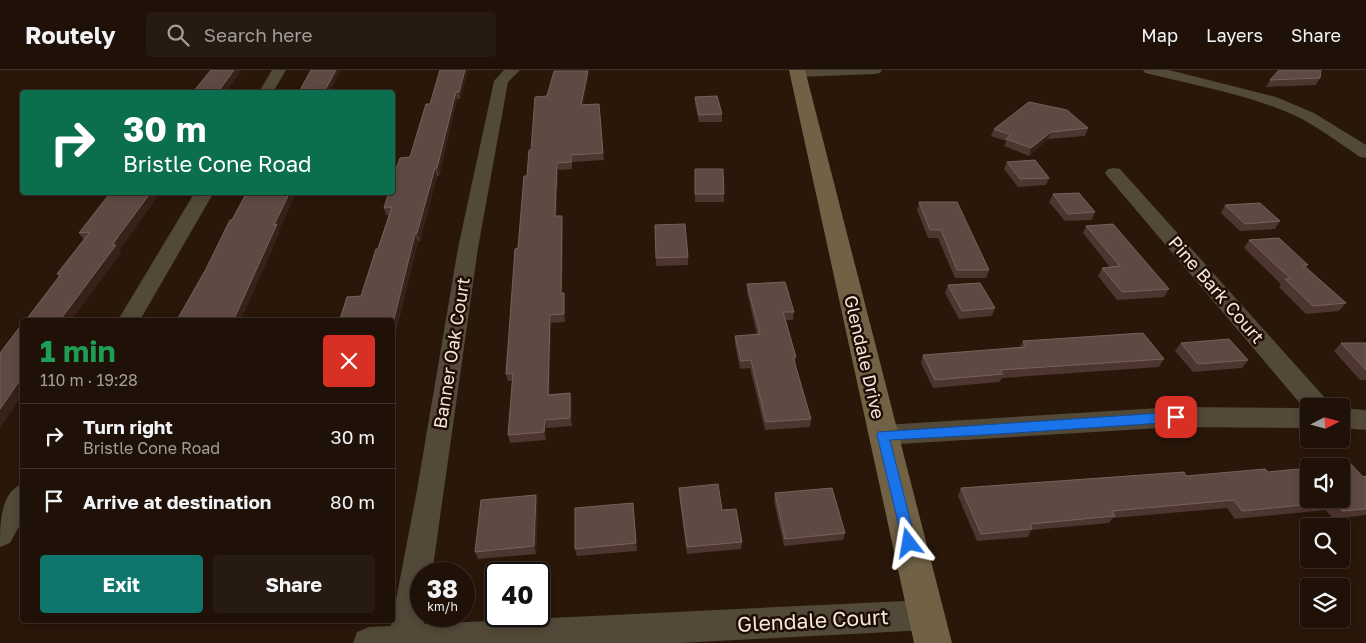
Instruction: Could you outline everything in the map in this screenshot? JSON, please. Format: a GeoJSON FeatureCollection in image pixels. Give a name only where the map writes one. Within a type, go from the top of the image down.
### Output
{"type":"FeatureCollection","features":[{"type":"Feature","properties":{"kind":"street"},"geometry":{"type":"LineString","coordinates":[[267,90],[279,70]]}},
{"type":"Feature","properties":{"kind":"street","name":"Banner Oak Court"},"geometry":{"type":"LineString","coordinates":[[405,641],[431,490],[468,248],[501,81],[513,70]]}},
{"type":"Feature","properties":{"kind":"street"},"geometry":{"type":"LineString","coordinates":[[797,72],[876,70]]}},
{"type":"Feature","properties":{"kind":"street"},"geometry":{"type":"LineString","coordinates":[[1150,70],[1198,75],[1296,111],[1332,130],[1366,153]]}},
{"type":"Feature","properties":{"kind":"street","name":"Glendale Drive"},"geometry":{"type":"LineString","coordinates":[[797,72],[930,629]]}},
{"type":"Feature","properties":{"kind":"street","name":"Pine Bark Court"},"geometry":{"type":"LineString","coordinates":[[1114,173],[1310,398]]}},
{"type":"Feature","properties":{"kind":"street"},"geometry":{"type":"LineString","coordinates":[[130,318],[203,195]]}},
{"type":"Feature","properties":{"kind":"street"},"geometry":{"type":"LineString","coordinates":[[883,435],[1000,430],[1176,417],[1300,418]]}},
{"type":"Feature","properties":{"kind":"street"},"geometry":{"type":"LineString","coordinates":[[1350,419],[1366,420]]}},
{"type":"Feature","properties":{"kind":"street"},"geometry":{"type":"LineString","coordinates":[[0,534],[20,499]]}},
{"type":"Feature","properties":{"kind":"street","name":"Glendale Court"},"geometry":{"type":"LineString","coordinates":[[369,643],[930,629]]}},
{"type":"Feature","properties":{"kind":"building"},"geometry":{"type":"Polygon","coordinates":[[[211,70],[234,70],[219,90],[195,90],[211,70]]]}},
{"type":"Feature","properties":{"kind":"building"},"geometry":{"type":"Polygon","coordinates":[[[311,70],[336,70],[325,90],[300,90],[311,70]]]}},
{"type":"Feature","properties":{"kind":"building"},"geometry":{"type":"Polygon","coordinates":[[[440,70],[465,70],[459,92],[456,92],[437,168],[435,168],[417,233],[415,234],[394,318],[340,318],[347,297],[361,296],[392,207],[384,208],[388,195],[395,195],[395,172],[400,158],[410,157],[426,104],[430,104],[440,70]]]}},
{"type":"Feature","properties":{"kind":"building"},"geometry":{"type":"Polygon","coordinates":[[[1279,70],[1321,70],[1320,78],[1270,80],[1279,70]]]}},
{"type":"Feature","properties":{"kind":"building"},"geometry":{"type":"Polygon","coordinates":[[[554,71],[588,71],[581,105],[599,104],[603,153],[571,155],[571,162],[557,163],[555,216],[562,216],[561,293],[564,293],[564,314],[550,315],[548,395],[570,393],[570,418],[545,420],[544,432],[508,435],[513,373],[506,374],[515,249],[518,248],[524,176],[527,176],[529,150],[531,150],[535,97],[547,96],[554,71]]]}},
{"type":"Feature","properties":{"kind":"building"},"geometry":{"type":"Polygon","coordinates":[[[717,96],[722,114],[699,115],[695,97],[717,96]]]}},
{"type":"Feature","properties":{"kind":"building"},"geometry":{"type":"Polygon","coordinates":[[[1029,102],[1067,110],[1088,128],[1051,132],[1031,148],[1006,139],[1011,135],[994,129],[1029,102]]]}},
{"type":"Feature","properties":{"kind":"building"},"geometry":{"type":"Polygon","coordinates":[[[1035,160],[1049,178],[1020,179],[1007,162],[1035,160]]]}},
{"type":"Feature","properties":{"kind":"building"},"geometry":{"type":"Polygon","coordinates":[[[695,169],[723,169],[724,194],[695,194],[695,169]]]}},
{"type":"Feature","properties":{"kind":"building"},"geometry":{"type":"Polygon","coordinates":[[[1079,193],[1095,212],[1068,214],[1053,194],[1079,193]]]}},
{"type":"Feature","properties":{"kind":"building"},"geometry":{"type":"Polygon","coordinates":[[[109,195],[149,195],[112,245],[116,245],[61,318],[28,318],[61,274],[57,274],[90,232],[79,233],[109,195]]]}},
{"type":"Feature","properties":{"kind":"building"},"geometry":{"type":"Polygon","coordinates":[[[245,195],[289,195],[234,318],[178,318],[206,269],[230,220],[232,220],[245,195]]]}},
{"type":"Feature","properties":{"kind":"building"},"geometry":{"type":"Polygon","coordinates":[[[919,202],[957,202],[989,270],[957,270],[941,230],[930,230],[919,202]]]}},
{"type":"Feature","properties":{"kind":"building"},"geometry":{"type":"Polygon","coordinates":[[[1260,203],[1280,221],[1245,224],[1225,205],[1260,203]]]}},
{"type":"Feature","properties":{"kind":"building"},"geometry":{"type":"Polygon","coordinates":[[[685,224],[688,257],[656,258],[655,225],[685,224]]]}},
{"type":"Feature","properties":{"kind":"building"},"geometry":{"type":"Polygon","coordinates":[[[1113,224],[1169,289],[1122,292],[1102,268],[1120,266],[1086,226],[1113,224]]]}},
{"type":"Feature","properties":{"kind":"building"},"geometry":{"type":"Polygon","coordinates":[[[1279,238],[1308,265],[1303,265],[1346,303],[1313,306],[1285,279],[1291,279],[1249,240],[1279,238]]]}},
{"type":"Feature","properties":{"kind":"building"},"geometry":{"type":"Polygon","coordinates":[[[785,282],[794,312],[783,312],[796,357],[793,357],[811,419],[766,422],[751,360],[741,361],[735,336],[760,334],[747,284],[785,282]]]}},
{"type":"Feature","properties":{"kind":"building"},"geometry":{"type":"Polygon","coordinates":[[[980,283],[995,308],[962,311],[948,285],[980,283]]]}},
{"type":"Feature","properties":{"kind":"building"},"geometry":{"type":"Polygon","coordinates":[[[20,327],[20,380],[0,409],[0,353],[20,327]]]}},
{"type":"Feature","properties":{"kind":"building"},"geometry":{"type":"Polygon","coordinates":[[[1143,333],[1164,359],[1000,370],[1003,374],[935,380],[923,355],[1026,347],[1023,341],[1143,333]]]}},
{"type":"Feature","properties":{"kind":"building"},"geometry":{"type":"Polygon","coordinates":[[[1229,339],[1248,360],[1198,364],[1181,343],[1229,339]]]}},
{"type":"Feature","properties":{"kind":"building"},"geometry":{"type":"Polygon","coordinates":[[[1341,343],[1366,343],[1366,370],[1341,343]]]}},
{"type":"Feature","properties":{"kind":"building"},"geometry":{"type":"Polygon","coordinates":[[[1350,464],[1363,477],[1366,476],[1366,509],[1342,511],[1339,508],[1350,508],[1350,464]]]}},
{"type":"Feature","properties":{"kind":"building"},"geometry":{"type":"Polygon","coordinates":[[[1265,469],[1268,472],[1300,469],[1300,505],[1242,511],[1234,500],[1112,511],[1115,516],[1030,524],[1032,529],[981,534],[961,488],[1184,472],[1186,476],[1265,469]]]}},
{"type":"Feature","properties":{"kind":"building"},"geometry":{"type":"Polygon","coordinates":[[[718,484],[722,510],[736,509],[742,542],[687,547],[679,488],[718,484]]]}},
{"type":"Feature","properties":{"kind":"building"},"geometry":{"type":"Polygon","coordinates":[[[832,488],[845,533],[785,539],[775,493],[832,488]]]}},
{"type":"Feature","properties":{"kind":"building"},"geometry":{"type":"Polygon","coordinates":[[[536,495],[534,546],[475,552],[481,500],[536,495]]]}},
{"type":"Feature","properties":{"kind":"building"},"geometry":{"type":"Polygon","coordinates":[[[633,503],[636,543],[575,549],[575,508],[633,503]]]}},
{"type":"Feature","properties":{"kind":"route"},"geometry":{"type":"LineString","coordinates":[[909,543],[883,435],[1000,430],[1176,417]]}}]}
